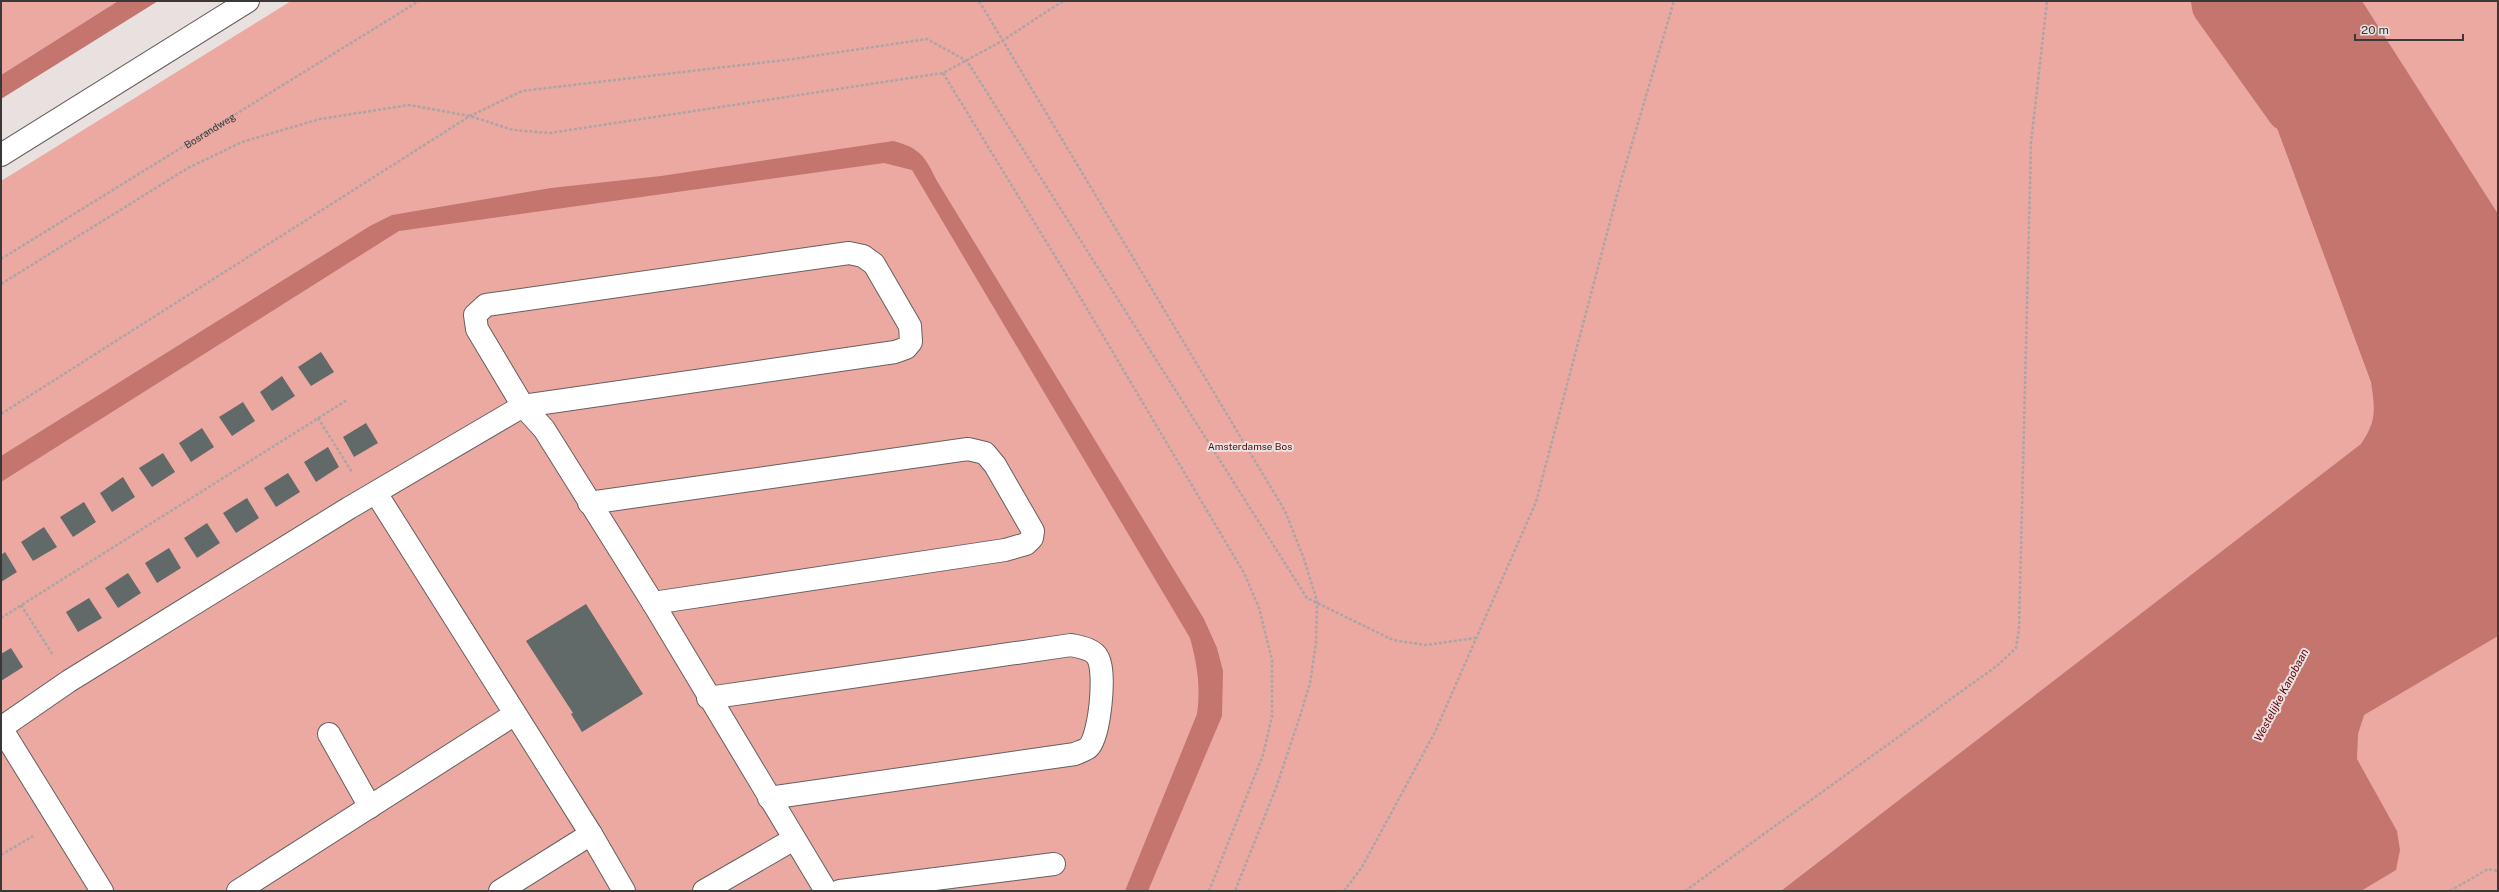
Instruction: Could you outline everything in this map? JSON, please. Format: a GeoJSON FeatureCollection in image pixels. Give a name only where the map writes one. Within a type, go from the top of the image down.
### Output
{"type":"FeatureCollection","features":[{"type":"Feature","properties":{"kind":"main road"},"geometry":{"type":"LineString","coordinates":[[1,155],[248,1]]}},
{"type":"Feature","properties":{"kind":"main road"},"geometry":{"type":"LineString","coordinates":[[102,891],[1,728],[69,681],[376,493],[523,406],[895,352],[906,348],[911,342],[910,326],[874,264],[863,256],[849,253],[486,305],[475,315],[477,329],[523,406],[544,429],[653,603],[708,698],[826,891]]}},
{"type":"Feature","properties":{"kind":"main road"},"geometry":{"type":"LineString","coordinates":[[589,503],[968,449],[985,453],[995,465],[1032,531],[1032,538],[1026,544],[1005,550],[653,603]]}},
{"type":"Feature","properties":{"kind":"main road"},"geometry":{"type":"LineString","coordinates":[[376,493],[591,834],[624,891]]}},
{"type":"Feature","properties":{"kind":"main road"},"geometry":{"type":"LineString","coordinates":[[708,698],[1071,645],[1088,649],[1098,657],[1102,671],[1096,733],[1088,748],[1075,754],[769,798]]}},
{"type":"Feature","properties":{"kind":"main road"},"geometry":{"type":"LineString","coordinates":[[238,891],[515,714]]}},
{"type":"Feature","properties":{"kind":"main road"},"geometry":{"type":"LineString","coordinates":[[329,734],[370,806]]}},
{"type":"Feature","properties":{"kind":"main road"},"geometry":{"type":"LineString","coordinates":[[500,891],[591,834]]}},
{"type":"Feature","properties":{"kind":"main road"},"geometry":{"type":"LineString","coordinates":[[704,891],[794,839]]}},
{"type":"Feature","properties":{"kind":"main road"},"geometry":{"type":"LineString","coordinates":[[840,891],[1054,864]]}},
{"type":"Feature","properties":{"kind":"path","name":"Bosrandweg"},"geometry":{"type":"LineString","coordinates":[[1,259],[419,1]]}},
{"type":"Feature","properties":{"kind":"path"},"geometry":{"type":"LineString","coordinates":[[978,1],[1281,505],[1304,559],[1316,601],[1316,643],[1310,683],[1276,788],[1235,891]]}},
{"type":"Feature","properties":{"kind":"path"},"geometry":{"type":"LineString","coordinates":[[1,284],[188,168],[242,142],[320,119],[409,105],[470,116],[513,130],[550,133],[943,73],[1002,41],[1063,1]]}},
{"type":"Feature","properties":{"kind":"path"},"geometry":{"type":"LineString","coordinates":[[1344,891],[1362,866],[1435,732],[1536,502],[1620,184],[1674,1]]}},
{"type":"Feature","properties":{"kind":"path"},"geometry":{"type":"LineString","coordinates":[[1685,891],[1998,665],[2016,648],[2019,629],[2031,143],[2047,1]]}},
{"type":"Feature","properties":{"kind":"path"},"geometry":{"type":"LineString","coordinates":[[943,73],[1080,298],[1244,573],[1260,608],[1272,660],[1272,716],[1263,755],[1209,891]]}},
{"type":"Feature","properties":{"kind":"path"},"geometry":{"type":"LineString","coordinates":[[1,618],[347,400]]}},
{"type":"Feature","properties":{"kind":"path"},"geometry":{"type":"LineString","coordinates":[[318,418],[360,484],[376,493]]}},
{"type":"Feature","properties":{"kind":"path"},"geometry":{"type":"LineString","coordinates":[[21,605],[69,681]]}},
{"type":"Feature","properties":{"kind":"path"},"geometry":{"type":"LineString","coordinates":[[1,855],[59,821]]}},
{"type":"Feature","properties":{"kind":"path"},"geometry":{"type":"LineString","coordinates":[[2450,891],[2488,869],[2498,871]]}},
{"type":"Feature","properties":{"kind":"green space"},"geometry":{"type":"Polygon","coordinates":[[[5,1],[118,1],[1,75],[1,3],[5,1]]]}},
{"type":"Feature","properties":{"kind":"green space","name":"Amsterdamse Bos"},"geometry":{"type":"Polygon","coordinates":[[[291,1],[2498,1],[2498,891],[1,891],[1,181],[291,1]]]}},
{"type":"Feature","properties":{"kind":"water"},"geometry":{"type":"Polygon","coordinates":[[[118,1],[158,1],[1,99],[1,75],[118,1]]]}},
{"type":"Feature","properties":{"kind":"water","name":"Westelijke Kanobaan"},"geometry":{"type":"Polygon","coordinates":[[[2230,1],[2362,1],[2498,214],[2498,636],[2364,715],[2358,734],[2357,759],[2397,831],[2400,850],[2396,870],[2361,891],[1781,891],[2361,444],[2366,436],[2374,414],[2371,382],[2230,1]]]}},
{"type":"Feature","properties":{"kind":"water"},"geometry":{"type":"Polygon","coordinates":[[[893,141],[916,150],[929,166],[1204,619],[1217,648],[1223,671],[1222,716],[1148,891],[1125,891],[1197,714],[1199,694],[1198,675],[1190,638],[912,170],[884,163],[399,231],[1,482],[1,456],[370,226],[392,215],[551,188],[661,176],[893,141]]]}},
{"type":"Feature","properties":{"kind":"building"},"geometry":{"type":"Polygon","coordinates":[[[321,352],[334,372],[311,386],[298,367],[321,352]]]}},
{"type":"Feature","properties":{"kind":"building"},"geometry":{"type":"Polygon","coordinates":[[[282,376],[295,396],[272,411],[260,392],[282,376]]]}},
{"type":"Feature","properties":{"kind":"building"},"geometry":{"type":"Polygon","coordinates":[[[243,402],[255,421],[232,436],[219,417],[243,402]]]}},
{"type":"Feature","properties":{"kind":"building"},"geometry":{"type":"Polygon","coordinates":[[[366,423],[378,443],[354,457],[343,437],[366,423]]]}},
{"type":"Feature","properties":{"kind":"building"},"geometry":{"type":"Polygon","coordinates":[[[202,428],[214,447],[191,462],[179,443],[202,428]]]}},
{"type":"Feature","properties":{"kind":"building"},"geometry":{"type":"Polygon","coordinates":[[[328,447],[339,467],[316,482],[304,462],[328,447]]]}},
{"type":"Feature","properties":{"kind":"building"},"geometry":{"type":"Polygon","coordinates":[[[163,453],[175,472],[152,487],[139,468],[163,453]]]}},
{"type":"Feature","properties":{"kind":"building"},"geometry":{"type":"Polygon","coordinates":[[[288,473],[300,492],[276,507],[264,488],[288,473]]]}},
{"type":"Feature","properties":{"kind":"building"},"geometry":{"type":"Polygon","coordinates":[[[123,477],[135,497],[112,512],[100,493],[123,477]]]}},
{"type":"Feature","properties":{"kind":"building"},"geometry":{"type":"Polygon","coordinates":[[[247,498],[259,518],[236,533],[223,513],[247,498]]]}},
{"type":"Feature","properties":{"kind":"building"},"geometry":{"type":"Polygon","coordinates":[[[84,502],[96,522],[73,537],[60,517],[84,502]]]}},
{"type":"Feature","properties":{"kind":"building"},"geometry":{"type":"Polygon","coordinates":[[[207,523],[220,543],[197,558],[184,538],[207,523]]]}},
{"type":"Feature","properties":{"kind":"building"},"geometry":{"type":"Polygon","coordinates":[[[44,527],[57,547],[33,561],[21,542],[44,527]]]}},
{"type":"Feature","properties":{"kind":"building"},"geometry":{"type":"Polygon","coordinates":[[[169,548],[181,568],[157,583],[145,563],[169,548]]]}},
{"type":"Feature","properties":{"kind":"building"},"geometry":{"type":"Polygon","coordinates":[[[5,552],[17,572],[1,582],[1,555],[5,552]]]}},
{"type":"Feature","properties":{"kind":"building"},"geometry":{"type":"Polygon","coordinates":[[[128,573],[141,593],[118,608],[105,588],[128,573]]]}},
{"type":"Feature","properties":{"kind":"building"},"geometry":{"type":"Polygon","coordinates":[[[89,598],[102,618],[78,632],[66,612],[89,598]]]}},
{"type":"Feature","properties":{"kind":"building"},"geometry":{"type":"Polygon","coordinates":[[[586,604],[643,694],[582,732],[571,714],[573,713],[526,641],[586,604]]]}},
{"type":"Feature","properties":{"kind":"building"},"geometry":{"type":"Polygon","coordinates":[[[11,648],[23,667],[1,681],[1,654],[11,648]]]}},
{"type":"Feature","properties":{"kind":"waterway"},"geometry":{"type":"LineString","coordinates":[[2210,1],[2211,7],[2286,112]]}}]}
